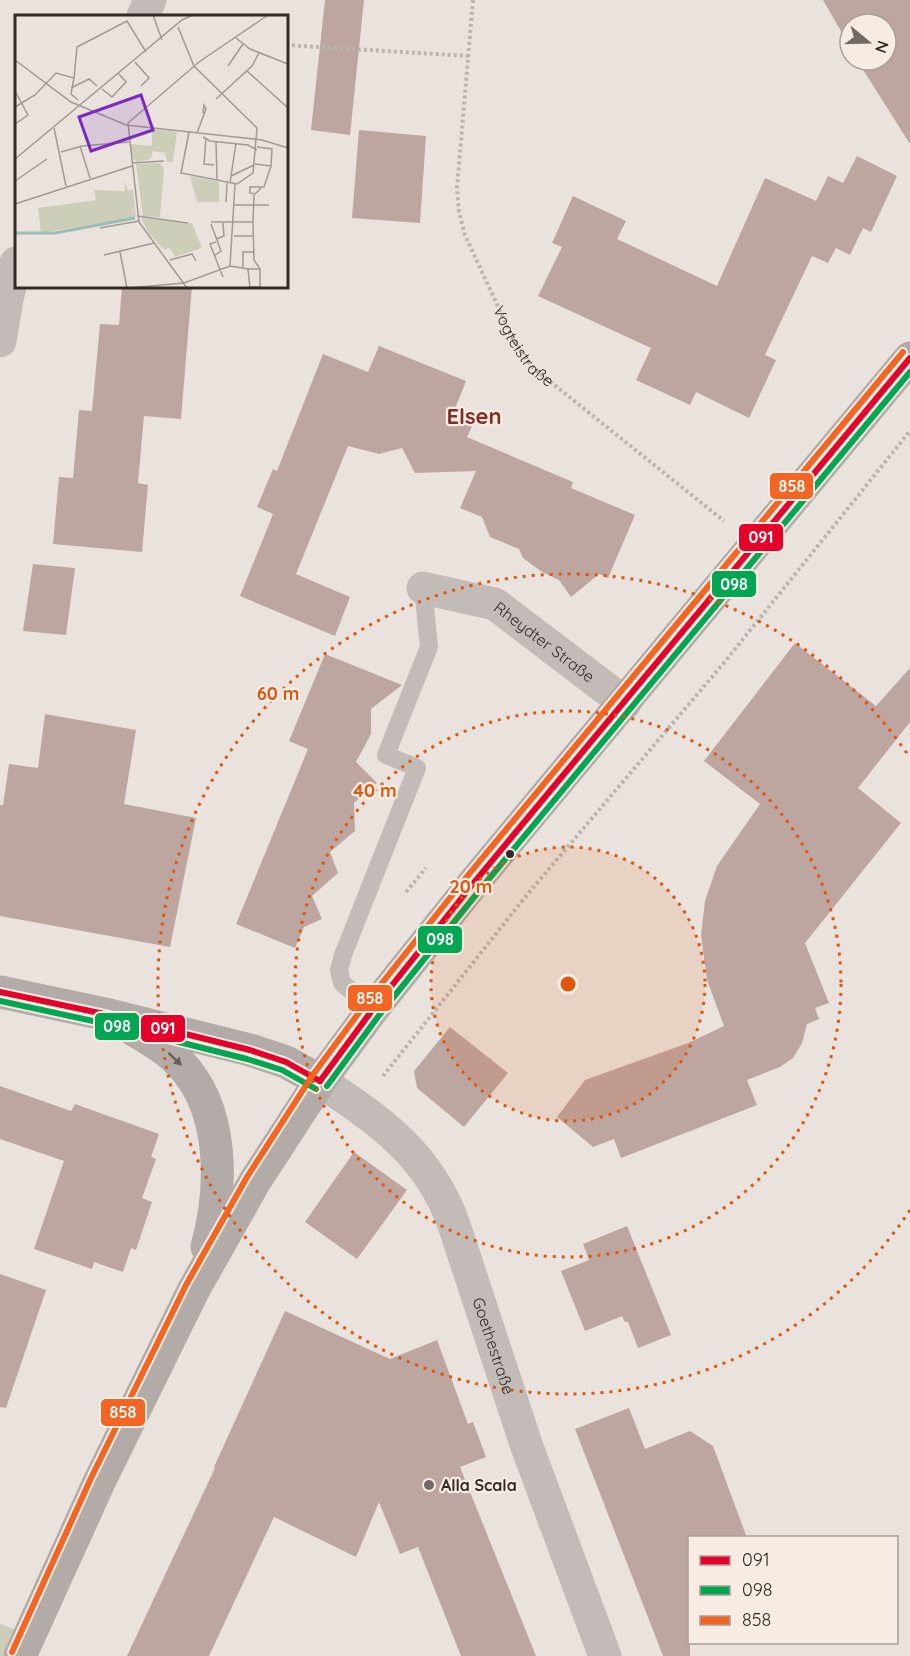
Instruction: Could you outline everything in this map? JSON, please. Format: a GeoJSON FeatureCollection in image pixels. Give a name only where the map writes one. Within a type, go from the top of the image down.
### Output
{"type":"FeatureCollection","features":[{"type":"Feature","properties":{"kind":"main road"},"geometry":{"type":"LineString","coordinates":[[20,1656],[100,1480],[194,1289],[255,1180],[320,1081],[373,1009],[476,880],[910,358]]}},
{"type":"Feature","properties":{"kind":"main road"},"geometry":{"type":"LineString","coordinates":[[0,992],[109,1015],[275,1058],[320,1081]]}},
{"type":"Feature","properties":{"kind":"main road"},"geometry":{"type":"LineString","coordinates":[[109,1015],[149,1039],[179,1062],[198,1086],[208,1110],[216,1149],[217,1189],[210,1237],[194,1289]]}},
{"type":"Feature","properties":{"kind":"street"},"geometry":{"type":"LineString","coordinates":[[143,15],[150,0]]}},
{"type":"Feature","properties":{"kind":"street"},"geometry":{"type":"LineString","coordinates":[[0,341],[6,298],[15,266]]}},
{"type":"Feature","properties":{"kind":"street","name":"Rheydter Straße"},"geometry":{"type":"LineString","coordinates":[[423,588],[495,604],[625,703]]}},
{"type":"Feature","properties":{"kind":"street","name":"Goethestraße"},"geometry":{"type":"LineString","coordinates":[[320,1081],[359,1107],[408,1147],[431,1176],[448,1208],[527,1447],[605,1656]]}},
{"type":"Feature","properties":{"kind":"lane"},"geometry":{"type":"LineString","coordinates":[[373,1009],[342,983],[339,970],[417,768],[386,755],[429,647],[423,588]]}},
{"type":"Feature","properties":{"kind":"path","name":"Vogteistraße"},"geometry":{"type":"LineString","coordinates":[[473,0],[458,188],[459,212],[465,236],[513,339],[532,367],[755,546]]}},
{"type":"Feature","properties":{"kind":"path"},"geometry":{"type":"LineString","coordinates":[[288,45],[468,56]]}},
{"type":"Feature","properties":{"kind":"path"},"geometry":{"type":"LineString","coordinates":[[359,1107],[526,896],[723,664],[910,431]]}},
{"type":"Feature","properties":{"kind":"green space"},"geometry":{"type":"Polygon","coordinates":[[[0,1624],[18,1630],[6,1656],[0,1656],[0,1624]]]}},
{"type":"Feature","properties":{"kind":"building"},"geometry":{"type":"Polygon","coordinates":[[[325,0],[364,0],[350,135],[311,130],[325,0]]]}},
{"type":"Feature","properties":{"kind":"building"},"geometry":{"type":"Polygon","coordinates":[[[823,0],[910,0],[910,144],[865,72],[898,72],[898,12],[838,12],[838,26],[823,0]]]}},
{"type":"Feature","properties":{"kind":"building"},"geometry":{"type":"Polygon","coordinates":[[[359,130],[426,136],[420,223],[352,218],[359,130]]]}},
{"type":"Feature","properties":{"kind":"building"},"geometry":{"type":"Polygon","coordinates":[[[857,156],[897,176],[871,232],[863,228],[850,255],[836,248],[828,263],[812,256],[765,355],[776,360],[749,418],[696,392],[690,405],[636,380],[651,348],[538,296],[562,247],[552,243],[573,196],[626,221],[617,239],[717,286],[765,178],[816,201],[828,176],[843,183],[857,156]]]}},
{"type":"Feature","properties":{"kind":"building"},"geometry":{"type":"Polygon","coordinates":[[[122,288],[192,288],[181,419],[144,416],[138,483],[148,485],[142,552],[53,544],[59,477],[73,478],[79,410],[92,411],[100,324],[119,325],[122,288]]]}},
{"type":"Feature","properties":{"kind":"building"},"geometry":{"type":"Polygon","coordinates":[[[379,346],[466,381],[455,409],[476,418],[467,437],[573,482],[571,488],[635,515],[608,578],[599,574],[571,597],[559,580],[542,572],[523,558],[519,549],[490,537],[482,517],[460,508],[476,471],[415,473],[402,448],[379,454],[348,446],[296,574],[350,597],[335,636],[240,596],[273,514],[257,507],[273,469],[277,471],[323,354],[368,372],[379,346]]]}},
{"type":"Feature","properties":{"kind":"building"},"geometry":{"type":"Polygon","coordinates":[[[33,564],[75,568],[66,635],[23,631],[33,564]]]}},
{"type":"Feature","properties":{"kind":"building"},"geometry":{"type":"Polygon","coordinates":[[[795,643],[876,706],[910,668],[910,722],[858,788],[901,823],[805,943],[829,1003],[815,1008],[819,1019],[807,1024],[802,1043],[793,1058],[780,1067],[747,1080],[757,1105],[621,1158],[614,1139],[593,1147],[557,1117],[585,1080],[688,1043],[724,1026],[707,980],[701,935],[705,901],[717,866],[760,804],[704,761],[795,643]]]}},
{"type":"Feature","properties":{"kind":"building"},"geometry":{"type":"Polygon","coordinates":[[[325,654],[402,685],[371,709],[371,734],[356,762],[377,783],[354,803],[355,831],[330,852],[338,873],[312,896],[322,919],[304,927],[295,948],[236,924],[308,749],[289,741],[325,654]]]}},
{"type":"Feature","properties":{"kind":"building"},"geometry":{"type":"Polygon","coordinates":[[[45,714],[136,730],[124,804],[196,818],[170,947],[0,916],[0,805],[3,805],[9,764],[38,768],[45,714]]]}},
{"type":"Feature","properties":{"kind":"building"},"geometry":{"type":"Polygon","coordinates":[[[450,1027],[508,1073],[464,1127],[417,1088],[414,1071],[450,1027]]]}},
{"type":"Feature","properties":{"kind":"building"},"geometry":{"type":"Polygon","coordinates":[[[0,1086],[71,1111],[75,1104],[159,1134],[151,1157],[156,1159],[142,1198],[152,1202],[136,1250],[131,1248],[123,1272],[94,1262],[92,1269],[34,1249],[64,1161],[0,1139],[0,1086]]]}},
{"type":"Feature","properties":{"kind":"building"},"geometry":{"type":"Polygon","coordinates":[[[354,1152],[407,1190],[357,1259],[305,1222],[354,1152]]]}},
{"type":"Feature","properties":{"kind":"building"},"geometry":{"type":"Polygon","coordinates":[[[627,1226],[671,1335],[638,1348],[628,1322],[625,1322],[622,1316],[585,1331],[561,1271],[589,1260],[583,1244],[627,1226]]]}},
{"type":"Feature","properties":{"kind":"building"},"geometry":{"type":"Polygon","coordinates":[[[0,1274],[46,1290],[6,1408],[0,1407],[0,1274]]]}},
{"type":"Feature","properties":{"kind":"building"},"geometry":{"type":"Polygon","coordinates":[[[285,1311],[390,1359],[437,1340],[468,1424],[473,1422],[486,1457],[460,1467],[536,1656],[461,1656],[418,1547],[400,1554],[379,1502],[356,1557],[274,1517],[209,1656],[127,1656],[285,1311]]]}},
{"type":"Feature","properties":{"kind":"building"},"geometry":{"type":"Polygon","coordinates":[[[629,1408],[645,1449],[690,1431],[713,1446],[746,1536],[688,1536],[690,1656],[663,1656],[575,1429],[629,1408]]]}},
{"type":"Feature","properties":{"kind":"transit line","name":"858"},"geometry":{"type":"LineString","coordinates":[[12,1652],[92,1476],[186,1285],[247,1177],[312,1076],[366,1003],[469,874],[903,352]]}},
{"type":"Feature","properties":{"kind":"transit line","name":"091"},"geometry":{"type":"LineString","coordinates":[[320,1081],[373,1009],[476,880],[910,358]]}},
{"type":"Feature","properties":{"kind":"transit line","name":"098"},"geometry":{"type":"LineString","coordinates":[[327,1086],[380,1014],[483,886],[910,372]]}},
{"type":"Feature","properties":{"kind":"transit line","name":"091"},"geometry":{"type":"LineString","coordinates":[[0,992],[109,1015],[250,1050],[286,1062],[320,1081]]}},
{"type":"Feature","properties":{"kind":"transit line","name":"098"},"geometry":{"type":"LineString","coordinates":[[0,1001],[107,1024],[247,1059],[282,1070],[316,1089]]}},
{"type":"Feature","properties":{"kind":"place","name":"Alla Scala"},"geometry":{"type":"Point","coordinates":[429,1485]}},
{"type":"Feature","properties":{"kind":"district","name":"Elsen"},"geometry":{"type":"Point","coordinates":[474,416]}}]}
